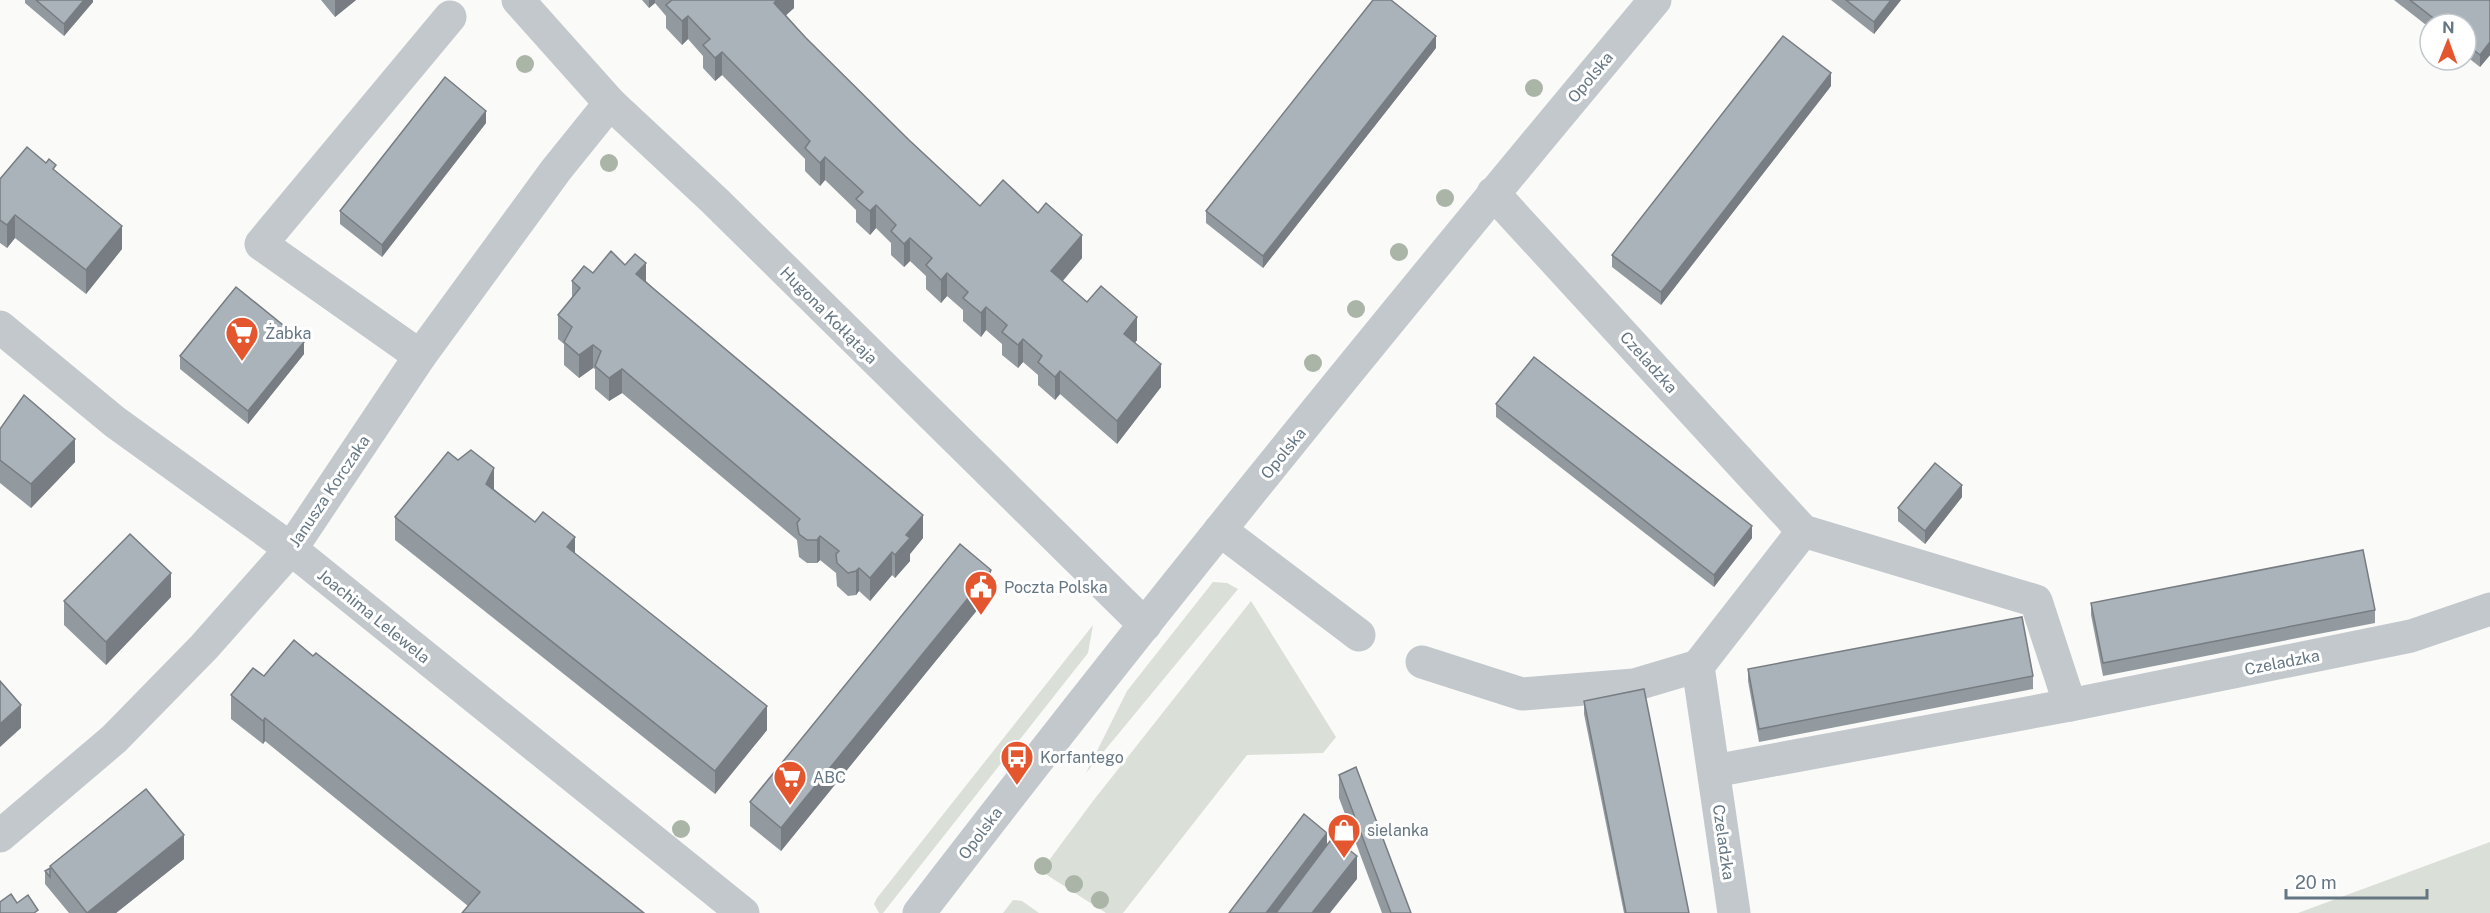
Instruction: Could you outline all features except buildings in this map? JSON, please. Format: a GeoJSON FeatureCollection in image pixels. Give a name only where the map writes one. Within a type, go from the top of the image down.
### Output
{"type":"FeatureCollection","features":[{"type":"Feature","properties":{"kind":"street","name":"Hugona Kołłątaja"},"geometry":{"type":"LineString","coordinates":[[518,0],[610,103],[715,201],[1145,625]]}},
{"type":"Feature","properties":{"kind":"street","name":"Opolska"},"geometry":{"type":"LineString","coordinates":[[919,913],[1220,530],[1493,193],[1655,0]]}},
{"type":"Feature","properties":{"kind":"street"},"geometry":{"type":"LineString","coordinates":[[420,356],[261,244],[450,17]]}},
{"type":"Feature","properties":{"kind":"street","name":"Janusza Korczaka"},"geometry":{"type":"LineString","coordinates":[[0,836],[114,740],[204,646],[291,549],[420,356],[562,162],[610,103]]}},
{"type":"Feature","properties":{"kind":"street","name":"Czeladzka"},"geometry":{"type":"LineString","coordinates":[[1493,193],[1803,531]]}},
{"type":"Feature","properties":{"kind":"street","name":"Joachima Lelewela"},"geometry":{"type":"LineString","coordinates":[[0,327],[115,422],[291,549],[743,913]]}},
{"type":"Feature","properties":{"kind":"street"},"geometry":{"type":"LineString","coordinates":[[1220,530],[1359,635]]}},
{"type":"Feature","properties":{"kind":"street"},"geometry":{"type":"LineString","coordinates":[[1422,662],[1522,694],[1634,685],[1698,666],[1803,531],[2036,601],[2070,705]]}},
{"type":"Feature","properties":{"kind":"street","name":"Czeladzka"},"geometry":{"type":"LineString","coordinates":[[1714,771],[2070,705],[2411,636],[2490,609]]}},
{"type":"Feature","properties":{"kind":"street","name":"Czeladzka"},"geometry":{"type":"LineString","coordinates":[[1698,666],[1734,913]]}},
{"type":"Feature","properties":{"kind":"shaded area"},"geometry":{"type":"Polygon","coordinates":[[[1213,582],[1227,583],[1238,589],[1086,773],[1127,691],[1213,582]]]}},
{"type":"Feature","properties":{"kind":"shaded area"},"geometry":{"type":"Polygon","coordinates":[[[1251,601],[1336,737],[1323,753],[1247,755],[1123,913],[1106,913],[1047,875],[1050,859],[1251,601]]]}},
{"type":"Feature","properties":{"kind":"shaded area"},"geometry":{"type":"Polygon","coordinates":[[[1093,625],[1088,653],[883,913],[879,913],[874,904],[877,898],[1093,625]]]}},
{"type":"Feature","properties":{"kind":"shaded area"},"geometry":{"type":"Polygon","coordinates":[[[2490,842],[2490,913],[2298,913],[2490,842]]]}},
{"type":"Feature","properties":{"kind":"shaded area"},"geometry":{"type":"Polygon","coordinates":[[[1013,900],[1022,901],[1039,913],[1003,913],[1013,900]]]}},
{"type":"Feature","properties":{"kind":"place","name":"Żabka"},"geometry":{"type":"Point","coordinates":[242,362]}},
{"type":"Feature","properties":{"kind":"place","name":"Poczta Polska"},"geometry":{"type":"Point","coordinates":[981,616]}},
{"type":"Feature","properties":{"kind":"place","name":"Korfantego"},"geometry":{"type":"Point","coordinates":[1017,786]}},
{"type":"Feature","properties":{"kind":"place","name":"ABC"},"geometry":{"type":"Point","coordinates":[790,806]}},
{"type":"Feature","properties":{"kind":"place","name":"sielanka"},"geometry":{"type":"Point","coordinates":[1344,859]}}]}
